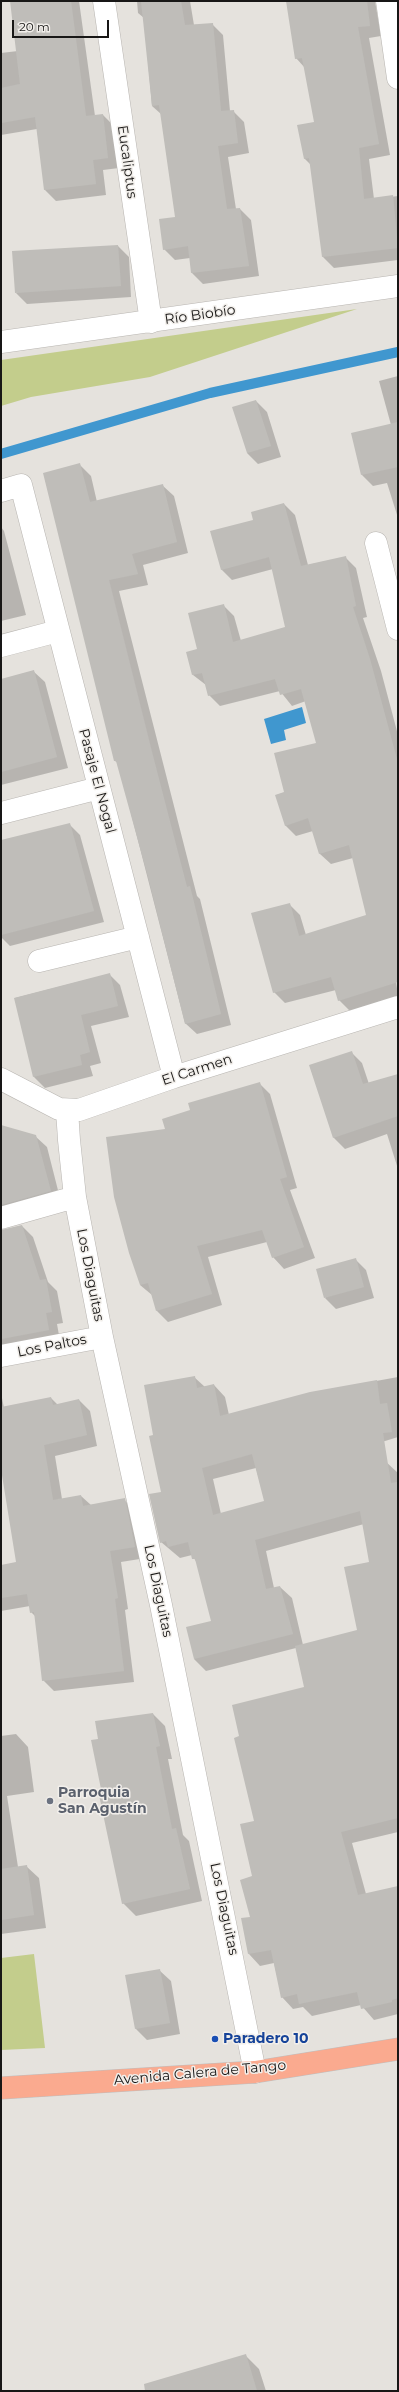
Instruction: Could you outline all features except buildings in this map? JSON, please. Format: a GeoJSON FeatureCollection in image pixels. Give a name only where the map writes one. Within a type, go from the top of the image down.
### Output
{"type":"FeatureCollection","features":[{"type":"Feature","properties":{"kind":"main road","name":"Avenida Calera de Tango"},"geometry":{"type":"LineString","coordinates":[[1,2088],[255,2072],[398,2049]]}},
{"type":"Feature","properties":{"kind":"street","name":"Eucaliptus"},"geometry":{"type":"LineString","coordinates":[[104,1],[151,322]]}},
{"type":"Feature","properties":{"kind":"street"},"geometry":{"type":"LineString","coordinates":[[387,1],[398,78]]}},
{"type":"Feature","properties":{"kind":"street","name":"Río Biobío"},"geometry":{"type":"LineString","coordinates":[[1,342],[398,286]]}},
{"type":"Feature","properties":{"kind":"street","name":"Pasaje El Nogal"},"geometry":{"type":"LineString","coordinates":[[11,488],[58,631],[174,1077]]}},
{"type":"Feature","properties":{"kind":"street"},"geometry":{"type":"LineString","coordinates":[[376,543],[398,629]]}},
{"type":"Feature","properties":{"kind":"street"},"geometry":{"type":"LineString","coordinates":[[1,646],[58,631]]}},
{"type":"Feature","properties":{"kind":"street"},"geometry":{"type":"LineString","coordinates":[[1,813],[99,788]]}},
{"type":"Feature","properties":{"kind":"street"},"geometry":{"type":"LineString","coordinates":[[39,961],[138,937]]}},
{"type":"Feature","properties":{"kind":"street","name":"El Carmen"},"geometry":{"type":"LineString","coordinates":[[1,1079],[45,1104],[67,1110],[79,1110],[174,1077],[398,1007]]}},
{"type":"Feature","properties":{"kind":"street","name":"Los Diaguitas"},"geometry":{"type":"LineString","coordinates":[[67,1110],[68,1140],[76,1196],[102,1337],[161,1605],[255,2072]]}},
{"type":"Feature","properties":{"kind":"street"},"geometry":{"type":"LineString","coordinates":[[1,1218],[76,1196]]}},
{"type":"Feature","properties":{"kind":"street","name":"Los Paltos"},"geometry":{"type":"LineString","coordinates":[[1,1356],[102,1337]]}},
{"type":"Feature","properties":{"kind":"green space"},"geometry":{"type":"Polygon","coordinates":[[[357,309],[150,377],[31,397],[1,406],[1,360],[357,309]]]}},
{"type":"Feature","properties":{"kind":"green space"},"geometry":{"type":"Polygon","coordinates":[[[34,1954],[45,2048],[1,2050],[1,1958],[34,1954]]]}},
{"type":"Feature","properties":{"kind":"water"},"geometry":{"type":"Polygon","coordinates":[[[302,707],[306,723],[284,730],[286,740],[271,744],[264,719],[302,707]]]}},
{"type":"Feature","properties":{"kind":"waterway"},"geometry":{"type":"LineString","coordinates":[[1,454],[210,393],[398,352]]}},
{"type":"Feature","properties":{"kind":"place","name":"Parroquia San Agustín"},"geometry":{"type":"Point","coordinates":[50,1801]}},
{"type":"Feature","properties":{"kind":"place","name":"Paradero 10"},"geometry":{"type":"Point","coordinates":[215,2039]}}]}
